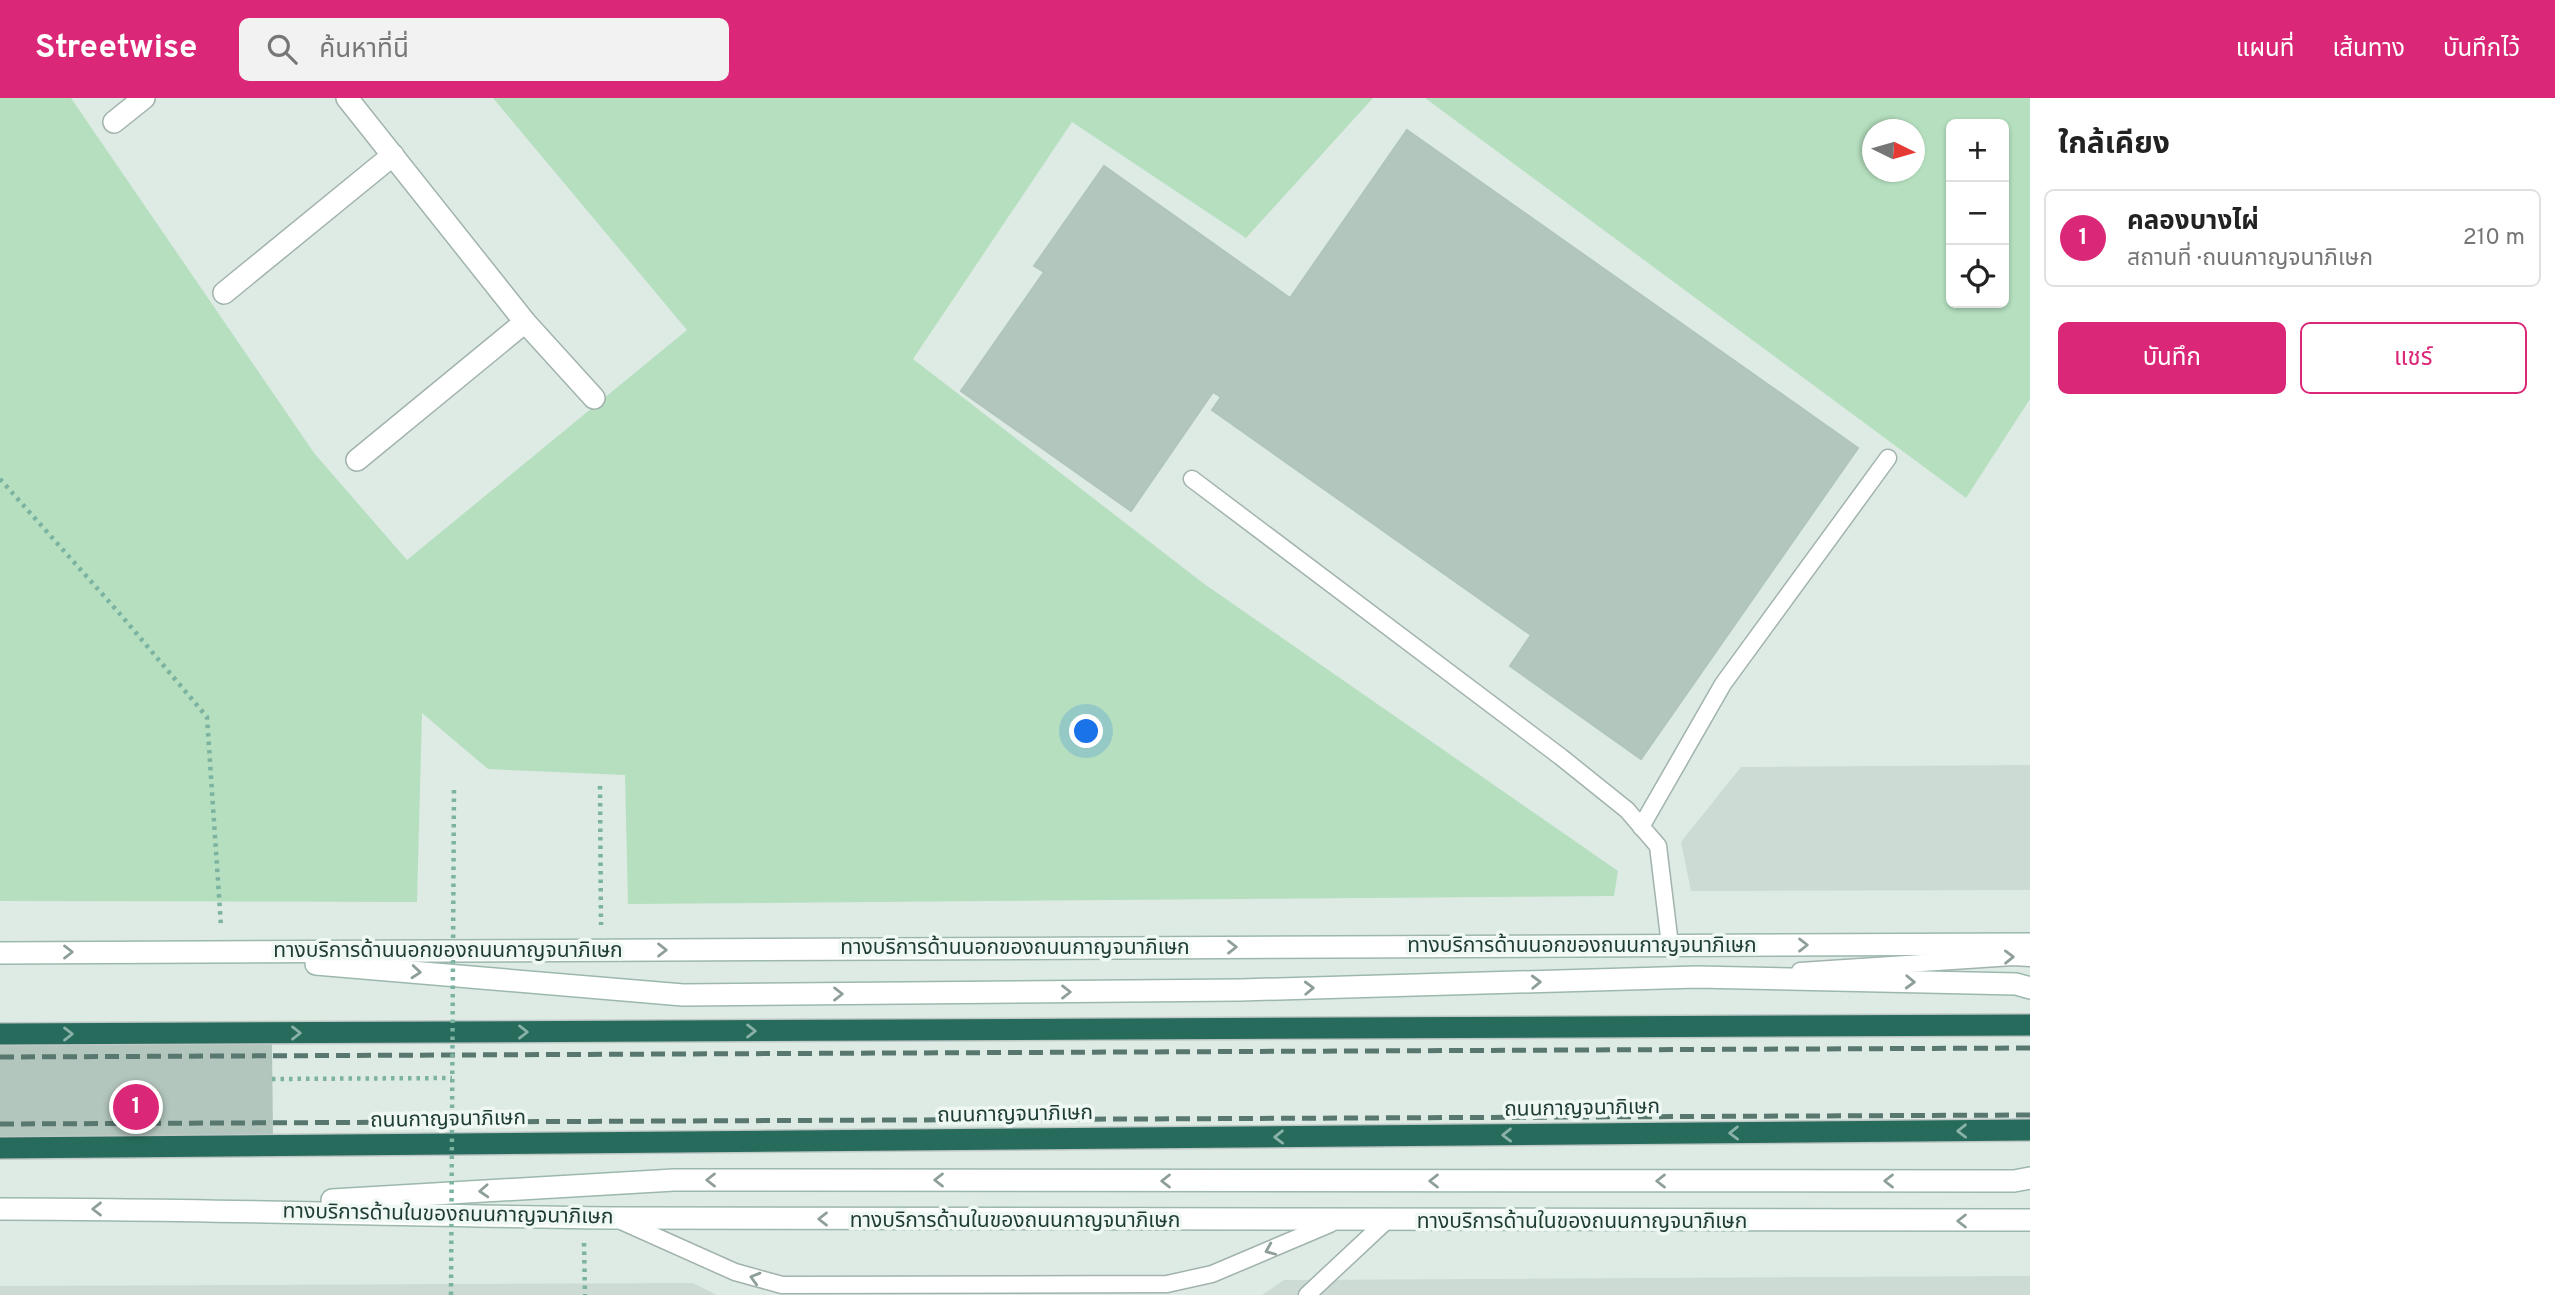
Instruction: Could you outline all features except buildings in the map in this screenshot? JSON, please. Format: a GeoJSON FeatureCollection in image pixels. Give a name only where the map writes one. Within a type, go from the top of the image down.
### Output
{"type":"FeatureCollection","features":[{"type":"Feature","properties":{"kind":"highway"},"geometry":{"type":"LineString","coordinates":[[0,1034],[2030,1025]]}},
{"type":"Feature","properties":{"kind":"highway","name":"ถนนกาญจนาภิเษก"},"geometry":{"type":"LineString","coordinates":[[0,1148],[2030,1130]]}},
{"type":"Feature","properties":{"kind":"main road"},"geometry":{"type":"LineString","coordinates":[[114,122],[144,98]]}},
{"type":"Feature","properties":{"kind":"main road"},"geometry":{"type":"LineString","coordinates":[[347,98],[525,322],[594,398]]}},
{"type":"Feature","properties":{"kind":"main road"},"geometry":{"type":"LineString","coordinates":[[224,293],[393,155]]}},
{"type":"Feature","properties":{"kind":"main road"},"geometry":{"type":"LineString","coordinates":[[357,460],[525,322]]}},
{"type":"Feature","properties":{"kind":"main road","name":"ทางบริการด้านนอกของถนนกาญจนาภิเษก"},"geometry":{"type":"LineString","coordinates":[[0,953],[2030,944]]}},
{"type":"Feature","properties":{"kind":"main road"},"geometry":{"type":"LineString","coordinates":[[177,952],[683,995],[1240,990],[1696,978],[2016,984],[2030,988]]}},
{"type":"Feature","properties":{"kind":"main road"},"geometry":{"type":"LineString","coordinates":[[166,1209],[674,1180],[2014,1181],[2030,1178]]}},
{"type":"Feature","properties":{"kind":"main road","name":"ทางบริการด้านในของถนนกาญจนาภิเษก"},"geometry":{"type":"LineString","coordinates":[[0,1209],[166,1209],[615,1218],[1333,1223],[2030,1220]]}},
{"type":"Feature","properties":{"kind":"lane"},"geometry":{"type":"LineString","coordinates":[[1641,827],[1723,684],[1888,458]]}},
{"type":"Feature","properties":{"kind":"lane"},"geometry":{"type":"LineString","coordinates":[[1192,479],[1561,757],[1627,810],[1658,846],[1670,945]]}},
{"type":"Feature","properties":{"kind":"lane"},"geometry":{"type":"LineString","coordinates":[[1696,978],[2030,958]]}},
{"type":"Feature","properties":{"kind":"lane"},"geometry":{"type":"LineString","coordinates":[[615,1218],[735,1272],[782,1285],[1167,1284],[1212,1274],[1333,1223]]}},
{"type":"Feature","properties":{"kind":"lane"},"geometry":{"type":"LineString","coordinates":[[1307,1295],[1384,1223]]}},
{"type":"Feature","properties":{"kind":"path"},"geometry":{"type":"LineString","coordinates":[[0,480],[120,614],[207,717],[223,952]]}},
{"type":"Feature","properties":{"kind":"path"},"geometry":{"type":"LineString","coordinates":[[600,786],[601,950]]}},
{"type":"Feature","properties":{"kind":"path"},"geometry":{"type":"LineString","coordinates":[[451,1295],[454,788]]}},
{"type":"Feature","properties":{"kind":"path"},"geometry":{"type":"LineString","coordinates":[[272,1079],[452,1078]]}},
{"type":"Feature","properties":{"kind":"path"},"geometry":{"type":"LineString","coordinates":[[584,1217],[585,1295]]}},
{"type":"Feature","properties":{"kind":"shaded area"},"geometry":{"type":"Polygon","coordinates":[[[2030,765],[2030,890],[1691,891],[1681,842],[1741,767],[2030,765]]]}},
{"type":"Feature","properties":{"kind":"shaded area"},"geometry":{"type":"Polygon","coordinates":[[[2030,1276],[2030,1295],[1262,1295],[1284,1280],[2030,1276]]]}},
{"type":"Feature","properties":{"kind":"shaded area"},"geometry":{"type":"Polygon","coordinates":[[[693,1283],[717,1295],[0,1295],[0,1286],[693,1283]]]}},
{"type":"Feature","properties":{"kind":"green space"},"geometry":{"type":"Polygon","coordinates":[[[0,98],[71,98],[314,453],[407,560],[687,330],[493,98],[1373,98],[1246,238],[1072,122],[913,359],[1203,583],[1618,871],[1614,896],[628,904],[625,775],[488,769],[422,713],[417,902],[0,901],[0,98]]]}},
{"type":"Feature","properties":{"kind":"green space"},"geometry":{"type":"Polygon","coordinates":[[[1425,98],[2030,98],[2030,399],[1966,498],[1425,98]]]}},
{"type":"Feature","properties":{"kind":"railway"},"geometry":{"type":"LineString","coordinates":[[0,1057],[2030,1048]]}},
{"type":"Feature","properties":{"kind":"railway"},"geometry":{"type":"LineString","coordinates":[[0,1124],[2030,1115]]}},
{"type":"Feature","properties":{"kind":"place","name":"คลองบางไผ่"},"geometry":{"type":"Point","coordinates":[136,1107]}}]}
